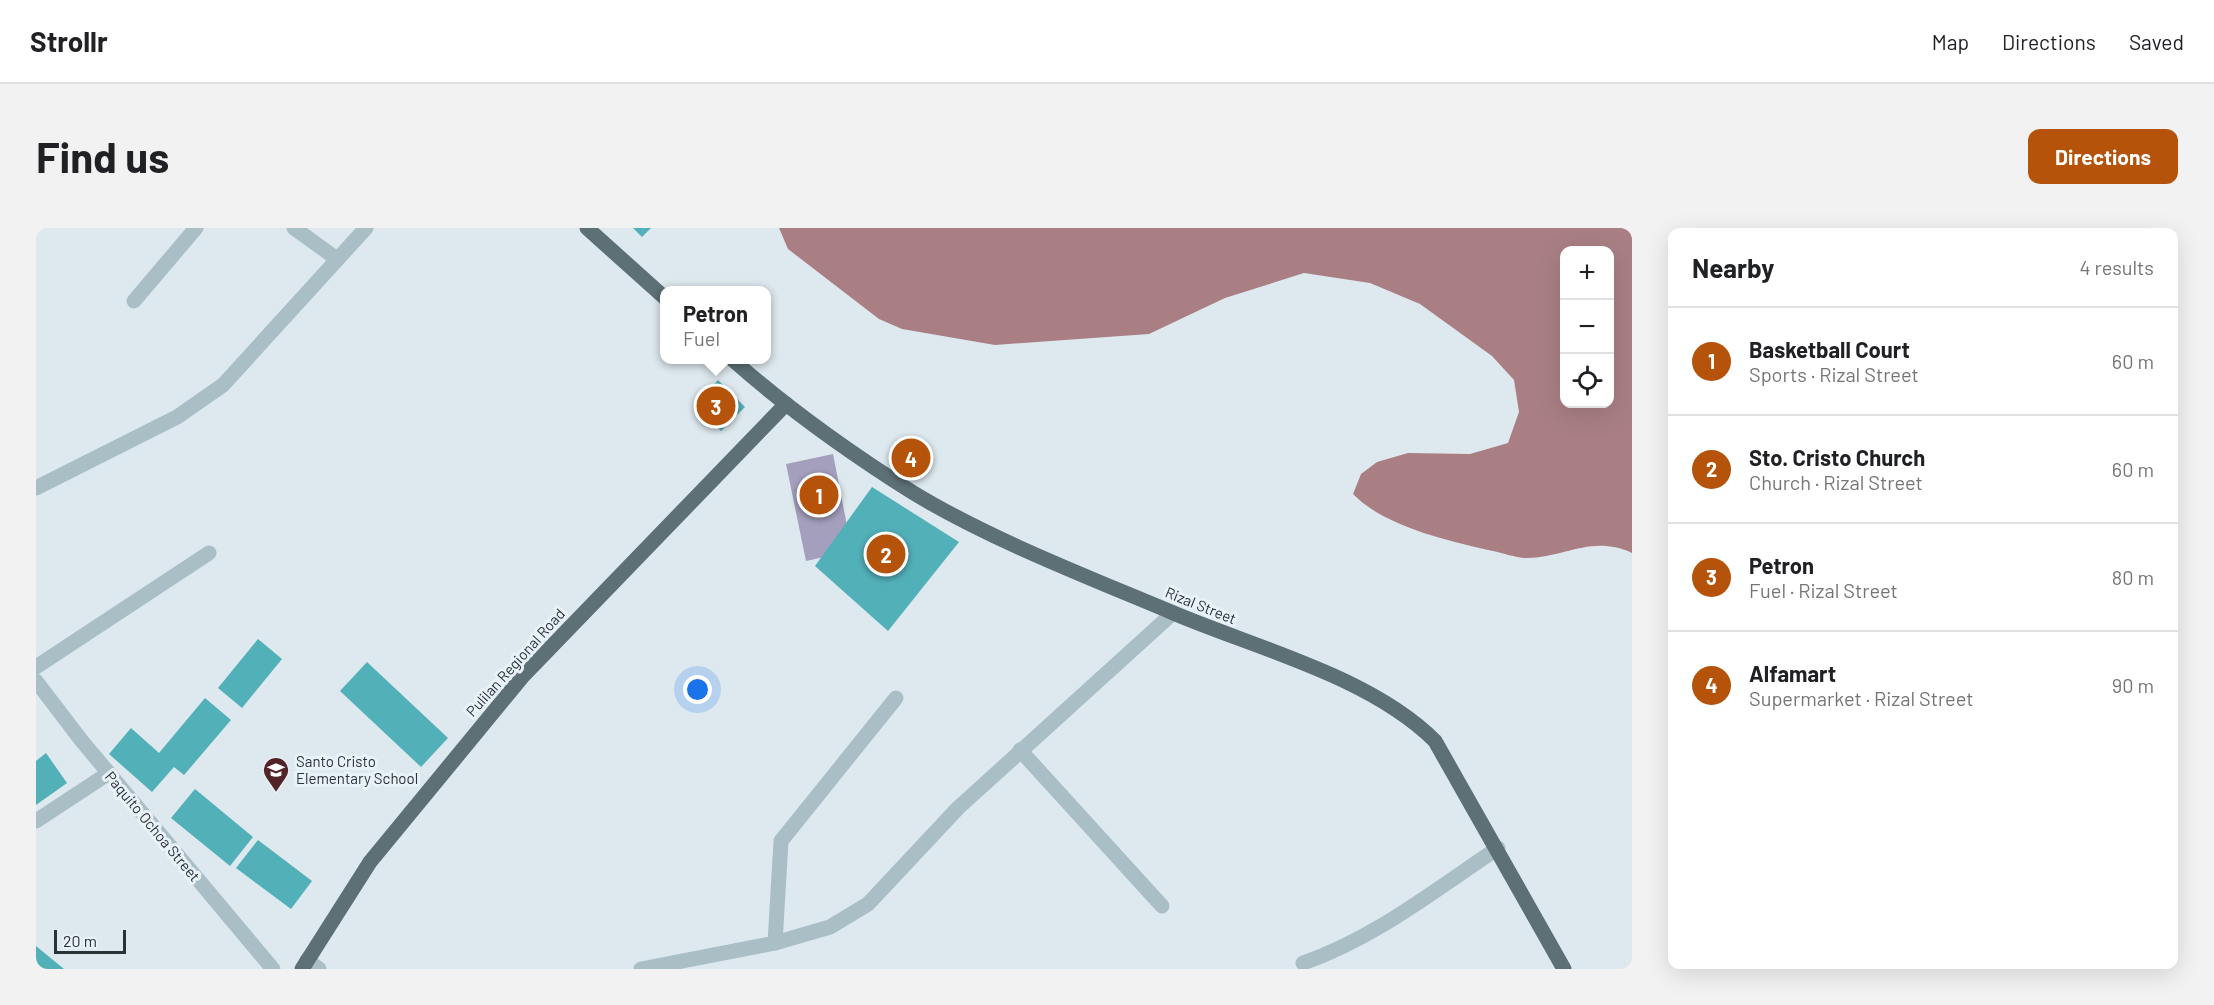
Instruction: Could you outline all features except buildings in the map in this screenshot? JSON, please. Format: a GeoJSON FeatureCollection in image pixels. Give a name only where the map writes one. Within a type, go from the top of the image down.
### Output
{"type":"FeatureCollection","features":[{"type":"Feature","properties":{"kind":"main road"},"geometry":{"type":"LineString","coordinates":[[587,228],[660,294]]}},
{"type":"Feature","properties":{"kind":"main road","name":"Rizal Street"},"geometry":{"type":"LineString","coordinates":[[738,364],[786,404],[913,492],[1004,539],[1173,613],[1359,688],[1416,722],[1435,741],[1498,848],[1564,969]]}},
{"type":"Feature","properties":{"kind":"main road","name":"Pulilan Regional Road"},"geometry":{"type":"LineString","coordinates":[[309,966],[370,862],[523,676],[786,404]]}},
{"type":"Feature","properties":{"kind":"street"},"geometry":{"type":"LineString","coordinates":[[134,301],[196,228]]}},
{"type":"Feature","properties":{"kind":"street"},"geometry":{"type":"LineString","coordinates":[[294,228],[338,259]]}},
{"type":"Feature","properties":{"kind":"street"},"geometry":{"type":"LineString","coordinates":[[36,488],[177,417],[223,385],[366,228]]}},
{"type":"Feature","properties":{"kind":"street"},"geometry":{"type":"LineString","coordinates":[[36,667],[209,553]]}},
{"type":"Feature","properties":{"kind":"street"},"geometry":{"type":"LineString","coordinates":[[641,969],[775,943],[830,927],[868,904],[958,808],[1173,613]]}},
{"type":"Feature","properties":{"kind":"street","name":"Paquito Ochoa Street"},"geometry":{"type":"LineString","coordinates":[[36,681],[109,774],[273,969]]}},
{"type":"Feature","properties":{"kind":"street"},"geometry":{"type":"LineString","coordinates":[[775,943],[780,841],[896,698]]}},
{"type":"Feature","properties":{"kind":"street"},"geometry":{"type":"LineString","coordinates":[[1020,750],[1162,906]]}},
{"type":"Feature","properties":{"kind":"street"},"geometry":{"type":"LineString","coordinates":[[36,821],[109,774]]}},
{"type":"Feature","properties":{"kind":"street"},"geometry":{"type":"LineString","coordinates":[[1303,963],[1336,951],[1367,935],[1498,848]]}},
{"type":"Feature","properties":{"kind":"shaded area"},"geometry":{"type":"Polygon","coordinates":[[[779,228],[1632,228],[1632,553],[1617,548],[1590,546],[1552,555],[1516,557],[1418,531],[1366,506],[1353,494],[1361,474],[1377,462],[1408,453],[1470,454],[1508,443],[1519,412],[1514,380],[1492,356],[1420,304],[1370,283],[1304,273],[1225,298],[1149,334],[995,345],[902,329],[879,319],[788,249],[779,228]]]}},
{"type":"Feature","properties":{"kind":"shaded area"},"geometry":{"type":"Polygon","coordinates":[[[833,454],[852,551],[806,561],[786,464],[833,454]]]}},
{"type":"Feature","properties":{"kind":"place","name":"Petron"},"geometry":{"type":"Point","coordinates":[716,406]}},
{"type":"Feature","properties":{"kind":"place","name":"Alfamart"},"geometry":{"type":"Point","coordinates":[911,458]}},
{"type":"Feature","properties":{"kind":"place","name":"Basketball Court"},"geometry":{"type":"Point","coordinates":[819,495]}},
{"type":"Feature","properties":{"kind":"place","name":"Sto. Cristo Church"},"geometry":{"type":"Point","coordinates":[886,554]}},
{"type":"Feature","properties":{"kind":"place","name":"Santo Cristo Elementary School"},"geometry":{"type":"Point","coordinates":[276,793]}}]}
